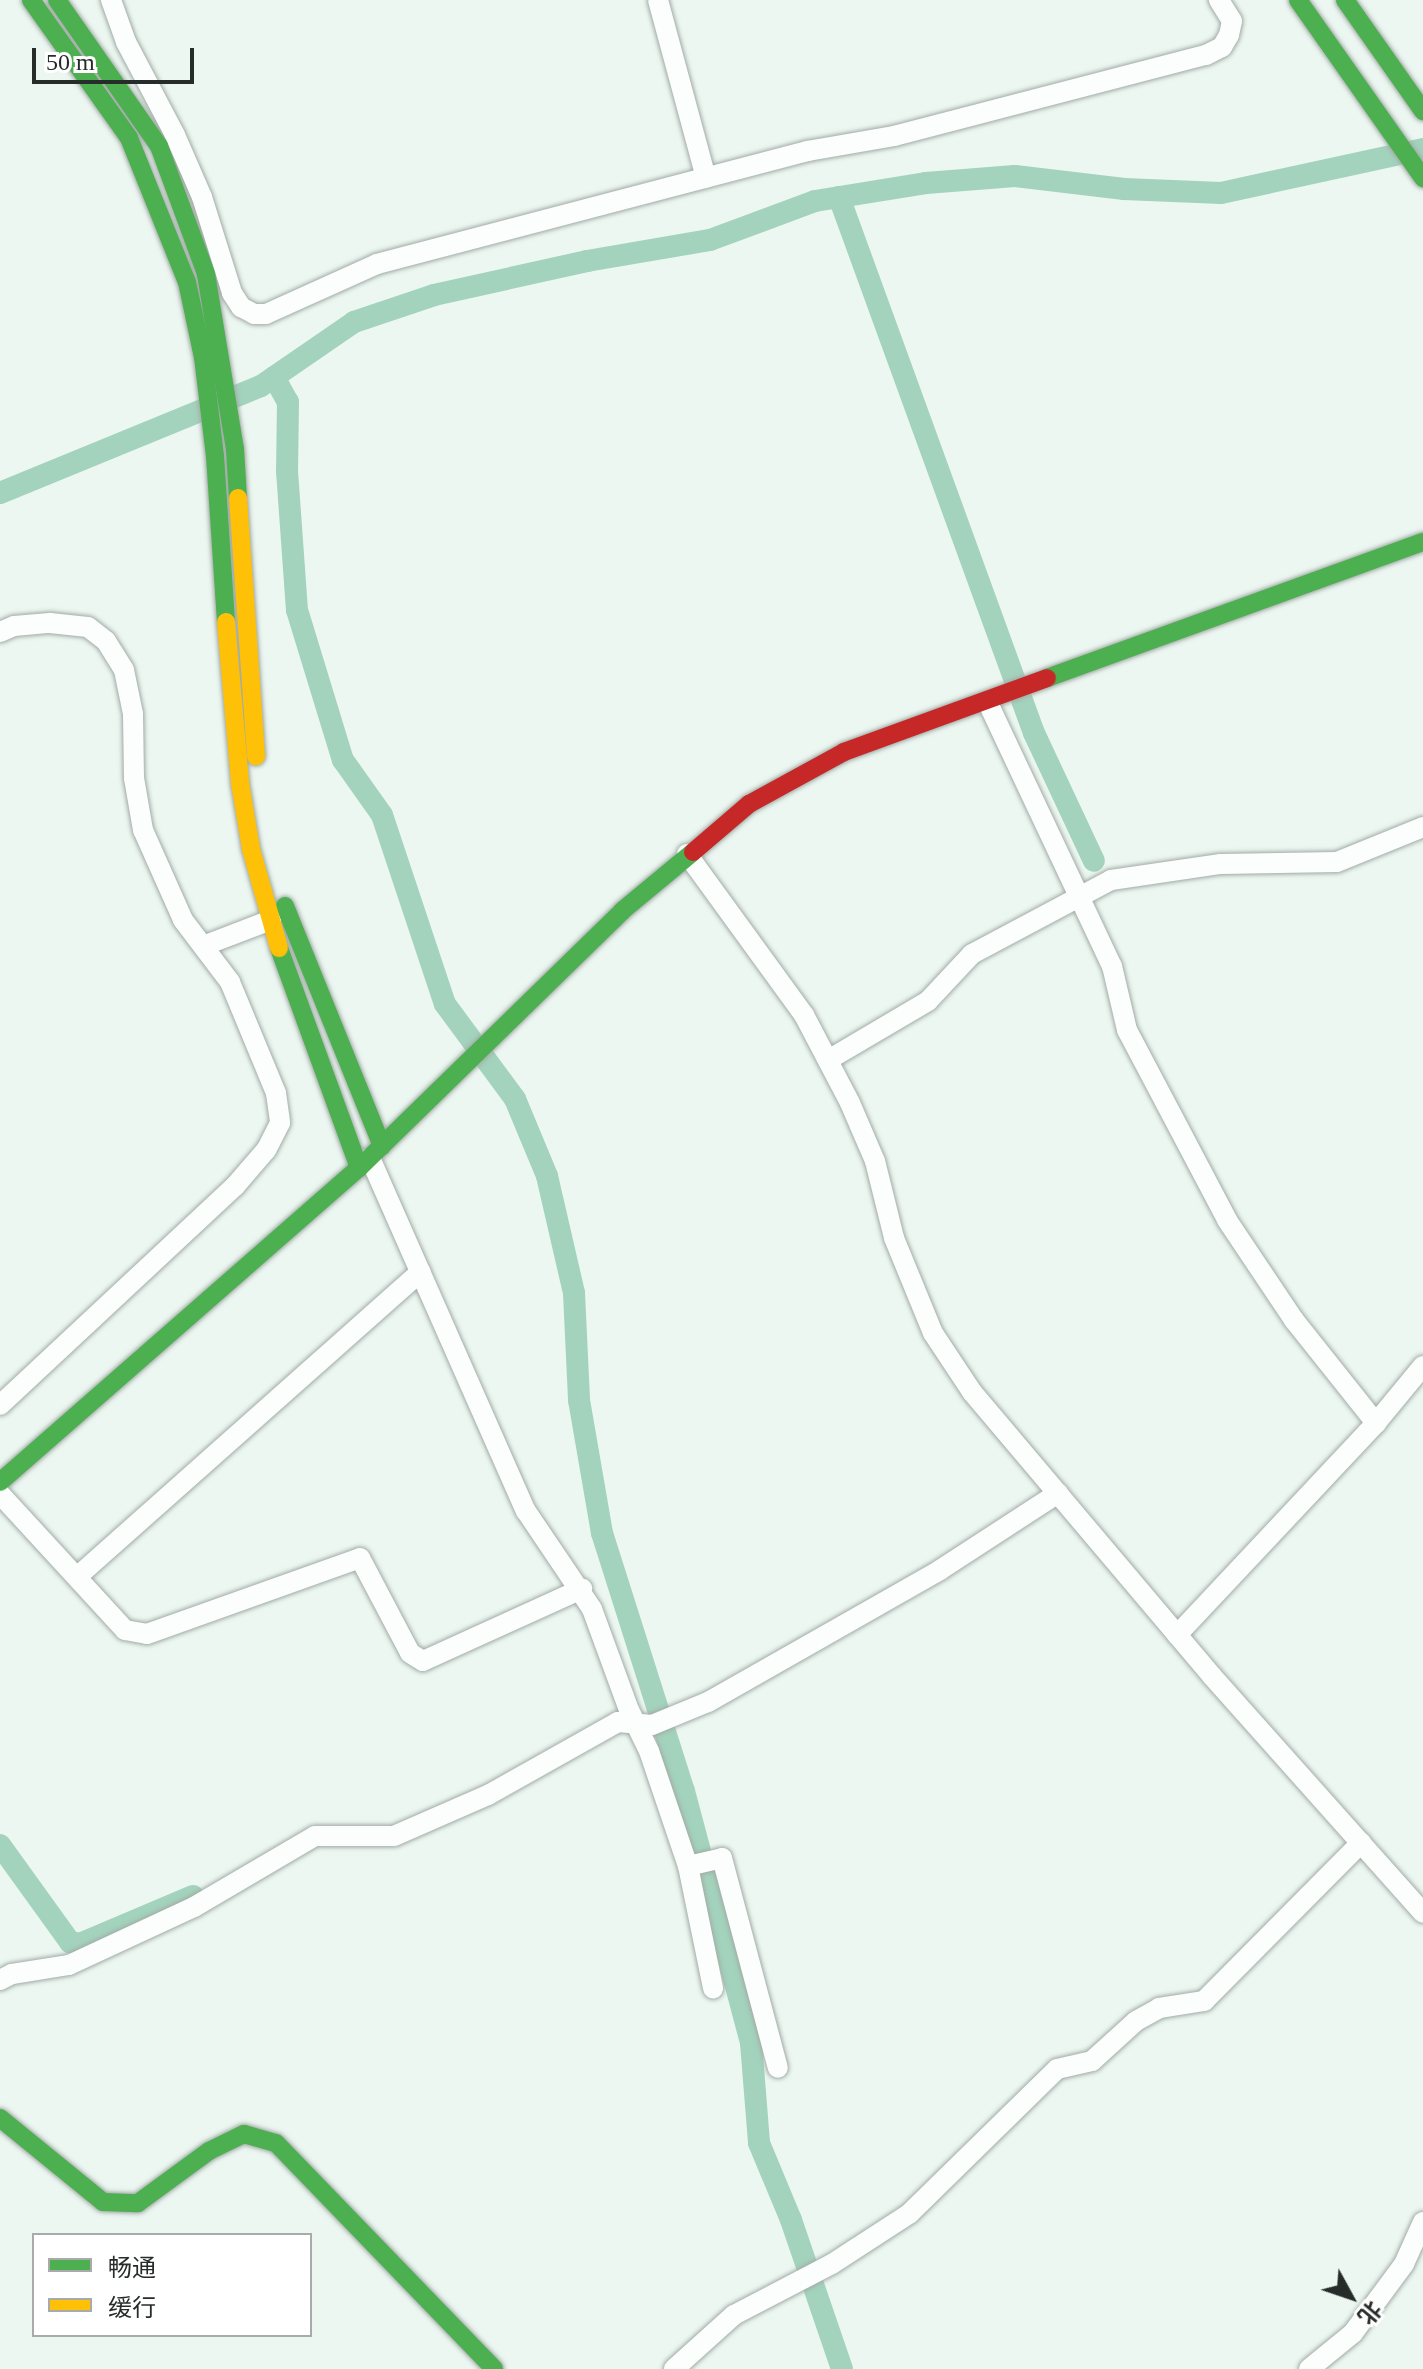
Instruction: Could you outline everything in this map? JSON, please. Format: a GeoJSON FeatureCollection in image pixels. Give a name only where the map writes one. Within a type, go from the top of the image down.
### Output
{"type":"FeatureCollection","features":[{"type":"Feature","properties":{"kind":"street"},"geometry":{"type":"LineString","coordinates":[[31,0],[129,138],[187,282],[203,357],[215,456],[240,783],[251,849],[286,975],[526,1511],[582,1589],[644,1724],[649,1751],[689,1866],[713,1988]]}},
{"type":"Feature","properties":{"kind":"street"},"geometry":{"type":"LineString","coordinates":[[57,0],[159,146],[206,274],[222,354],[235,449],[257,774],[269,839],[290,923],[370,1157]]}},
{"type":"Feature","properties":{"kind":"street"},"geometry":{"type":"LineString","coordinates":[[111,0],[126,42],[175,135],[202,197],[232,293],[241,307],[254,314],[266,314],[377,264],[808,151],[894,136],[1206,55],[1222,47],[1229,35],[1232,21],[1219,0]]}},
{"type":"Feature","properties":{"kind":"street"},"geometry":{"type":"LineString","coordinates":[[658,0],[706,178]]}},
{"type":"Feature","properties":{"kind":"street"},"geometry":{"type":"LineString","coordinates":[[1298,0],[1423,178]]}},
{"type":"Feature","properties":{"kind":"street"},"geometry":{"type":"LineString","coordinates":[[1345,0],[1420,107]]}},
{"type":"Feature","properties":{"kind":"street"},"geometry":{"type":"LineString","coordinates":[[0,1482],[370,1157],[687,854],[749,804],[844,752],[989,702],[1423,542]]}},
{"type":"Feature","properties":{"kind":"street"},"geometry":{"type":"LineString","coordinates":[[0,632],[14,626],[50,623],[88,627],[106,641],[124,670],[133,714],[134,778],[143,830],[183,920],[230,982],[276,1093],[280,1123],[266,1150],[235,1186],[0,1405]]}},
{"type":"Feature","properties":{"kind":"street"},"geometry":{"type":"LineString","coordinates":[[989,702],[1112,966],[1127,1030],[1227,1220],[1294,1320],[1376,1423]]}},
{"type":"Feature","properties":{"kind":"street"},"geometry":{"type":"LineString","coordinates":[[828,1060],[928,1001],[972,954],[1111,880],[1221,864],[1337,862],[1423,827]]}},
{"type":"Feature","properties":{"kind":"street"},"geometry":{"type":"LineString","coordinates":[[687,854],[804,1015],[828,1060],[875,1161],[894,1238],[933,1333],[972,1392],[1177,1635],[1423,1913]]}},
{"type":"Feature","properties":{"kind":"street"},"geometry":{"type":"LineString","coordinates":[[203,946],[271,920]]}},
{"type":"Feature","properties":{"kind":"street"},"geometry":{"type":"LineString","coordinates":[[78,1576],[421,1272]]}},
{"type":"Feature","properties":{"kind":"street"},"geometry":{"type":"LineString","coordinates":[[1177,1635],[1376,1423],[1423,1366]]}},
{"type":"Feature","properties":{"kind":"street"},"geometry":{"type":"LineString","coordinates":[[0,1980],[12,1974],[69,1965],[194,1907],[315,1836],[394,1836],[488,1795],[618,1722],[644,1724],[708,1702],[940,1570],[1058,1493]]}},
{"type":"Feature","properties":{"kind":"street"},"geometry":{"type":"LineString","coordinates":[[0,1494],[125,1630],[147,1634],[360,1558],[410,1653],[423,1661],[582,1589]]}},
{"type":"Feature","properties":{"kind":"street"},"geometry":{"type":"LineString","coordinates":[[674,2369],[734,2315],[832,2264],[909,2214],[1057,2069],[1092,2061],[1136,2021],[1159,2008],[1204,2001],[1361,1843]]}},
{"type":"Feature","properties":{"kind":"street"},"geometry":{"type":"LineString","coordinates":[[689,1866],[722,1858],[778,2068]]}},
{"type":"Feature","properties":{"kind":"street"},"geometry":{"type":"LineString","coordinates":[[0,2118],[103,2202],[138,2203],[209,2151],[244,2134],[276,2143],[494,2369]]}},
{"type":"Feature","properties":{"kind":"street"},"geometry":{"type":"LineString","coordinates":[[1323,2365],[1353,2333],[1404,2264],[1423,2222]]}},
{"type":"Feature","properties":{"kind":"waterway"},"geometry":{"type":"LineString","coordinates":[[0,493],[261,386],[354,322],[434,295],[587,261],[710,240],[815,201],[926,183],[1015,176],[1124,189],[1221,193],[1423,149]]}},
{"type":"Feature","properties":{"kind":"waterway"},"geometry":{"type":"LineString","coordinates":[[839,197],[1034,733],[1094,861]]}},
{"type":"Feature","properties":{"kind":"waterway"},"geometry":{"type":"LineString","coordinates":[[274,377],[288,402],[287,471],[297,610],[343,760],[382,815],[445,1004],[515,1099],[547,1176],[574,1293],[579,1400],[602,1533],[684,1791],[751,2043],[759,2143],[791,2220],[842,2369]]}},
{"type":"Feature","properties":{"kind":"waterway"},"geometry":{"type":"LineString","coordinates":[[0,1845],[70,1942],[80,1944],[193,1896]]}},
{"type":"Feature","properties":{"kind":"traffic: fast"},"geometry":{"type":"LineString","coordinates":[[31,0],[129,138],[187,282],[203,357],[215,456],[226,622]]}},
{"type":"Feature","properties":{"kind":"traffic: fast"},"geometry":{"type":"LineString","coordinates":[[57,0],[159,146],[206,274],[235,449],[238,498]]}},
{"type":"Feature","properties":{"kind":"traffic: fast"},"geometry":{"type":"LineString","coordinates":[[1298,0],[1423,178]]}},
{"type":"Feature","properties":{"kind":"traffic: fast"},"geometry":{"type":"LineString","coordinates":[[1345,0],[1423,111]]}},
{"type":"Feature","properties":{"kind":"traffic: fast"},"geometry":{"type":"LineString","coordinates":[[1047,678],[1423,542]]}},
{"type":"Feature","properties":{"kind":"traffic: fast"},"geometry":{"type":"LineString","coordinates":[[0,1482],[359,1168],[622,911],[693,852]]}},
{"type":"Feature","properties":{"kind":"traffic: fast"},"geometry":{"type":"LineString","coordinates":[[285,906],[382,1146]]}},
{"type":"Feature","properties":{"kind":"traffic: fast"},"geometry":{"type":"LineString","coordinates":[[279,948],[359,1168]]}},
{"type":"Feature","properties":{"kind":"traffic: fast"},"geometry":{"type":"LineString","coordinates":[[0,2118],[103,2202],[138,2203],[209,2151],[244,2134],[276,2143],[494,2369]]}},
{"type":"Feature","properties":{"kind":"traffic: slow"},"geometry":{"type":"LineString","coordinates":[[238,498],[256,756]]}},
{"type":"Feature","properties":{"kind":"traffic: slow"},"geometry":{"type":"LineString","coordinates":[[226,622],[240,783],[251,849],[279,948]]}},
{"type":"Feature","properties":{"kind":"traffic: jam"},"geometry":{"type":"LineString","coordinates":[[693,852],[749,804],[844,752],[1047,678]]}}]}
